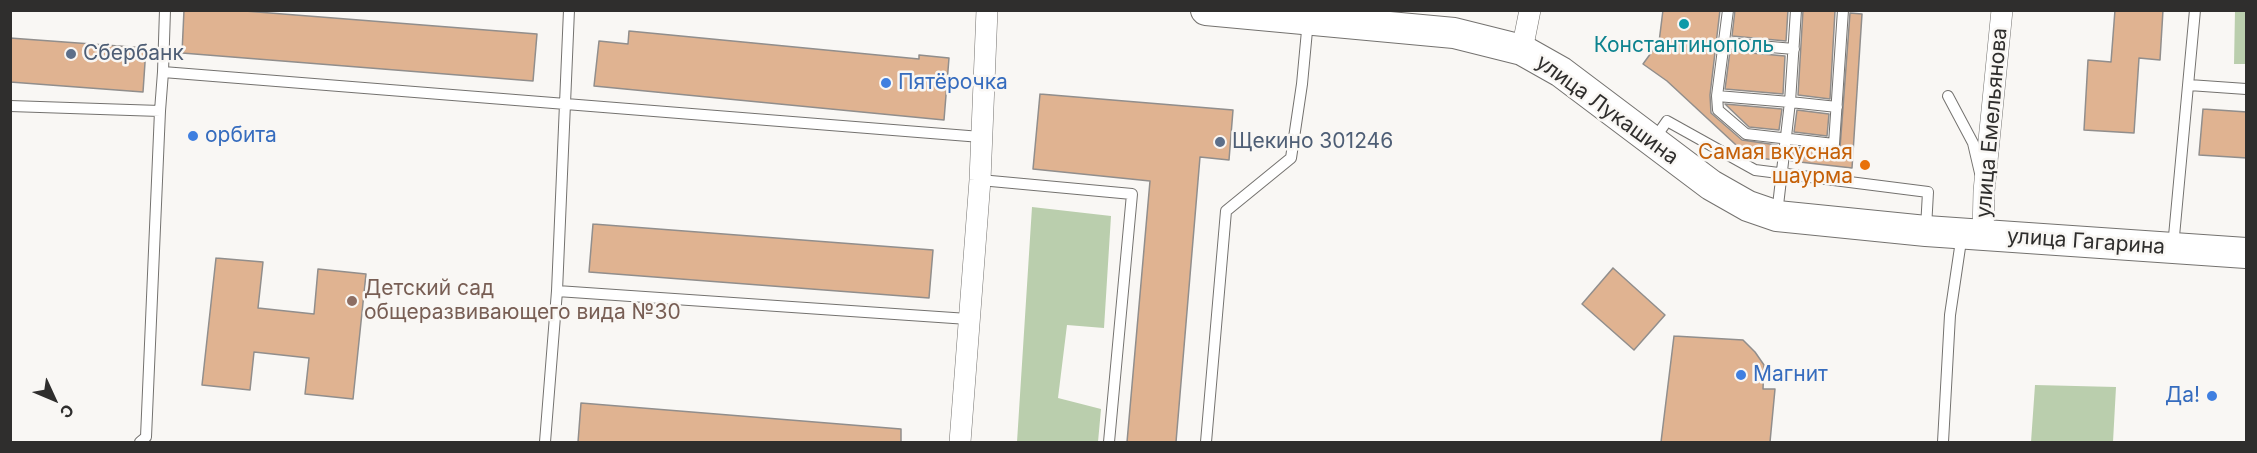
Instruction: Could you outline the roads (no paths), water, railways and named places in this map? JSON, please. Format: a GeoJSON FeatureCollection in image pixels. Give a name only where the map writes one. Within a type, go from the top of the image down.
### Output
{"type":"FeatureCollection","features":[{"type":"Feature","properties":{"kind":"main road","name":"улица Лукашина"},"geometry":{"type":"LineString","coordinates":[[1206,10],[1454,33],[1522,50],[1561,72],[1710,185],[1748,206],[1777,216],[1926,231]]}},
{"type":"Feature","properties":{"kind":"main road","name":"улица Гагарина"},"geometry":{"type":"LineString","coordinates":[[1926,231],[2247,253]]}},
{"type":"Feature","properties":{"kind":"street"},"geometry":{"type":"LineString","coordinates":[[960,442],[980,180],[987,10]]}},
{"type":"Feature","properties":{"kind":"street"},"geometry":{"type":"LineString","coordinates":[[1522,50],[1530,10]]}},
{"type":"Feature","properties":{"kind":"street","name":"улица Емельянова"},"geometry":{"type":"LineString","coordinates":[[1973,234],[1984,191],[2002,10]]}},
{"type":"Feature","properties":{"kind":"lane"},"geometry":{"type":"LineString","coordinates":[[140,442],[146,437],[165,10]]}},
{"type":"Feature","properties":{"kind":"lane"},"geometry":{"type":"LineString","coordinates":[[545,442],[557,291],[569,10]]}},
{"type":"Feature","properties":{"kind":"lane"},"geometry":{"type":"LineString","coordinates":[[1728,10],[1717,96],[1718,110],[1746,134],[1834,144],[1843,10]]}},
{"type":"Feature","properties":{"kind":"lane"},"geometry":{"type":"LineString","coordinates":[[1777,216],[1790,102],[1796,10]]}},
{"type":"Feature","properties":{"kind":"lane"},"geometry":{"type":"LineString","coordinates":[[2173,248],[2196,10]]}},
{"type":"Feature","properties":{"kind":"lane"},"geometry":{"type":"LineString","coordinates":[[1206,442],[1226,211],[1292,158],[1308,20]]}},
{"type":"Feature","properties":{"kind":"lane"},"geometry":{"type":"LineString","coordinates":[[1724,43],[1794,49]]}},
{"type":"Feature","properties":{"kind":"lane"},"geometry":{"type":"LineString","coordinates":[[163,72],[981,137]]}},
{"type":"Feature","properties":{"kind":"lane"},"geometry":{"type":"LineString","coordinates":[[2189,85],[2247,88]]}},
{"type":"Feature","properties":{"kind":"lane"},"geometry":{"type":"LineString","coordinates":[[1717,96],[1837,107]]}},
{"type":"Feature","properties":{"kind":"lane"},"geometry":{"type":"LineString","coordinates":[[1948,96],[1973,143],[1984,191]]}},
{"type":"Feature","properties":{"kind":"lane"},"geometry":{"type":"LineString","coordinates":[[10,106],[160,111]]}},
{"type":"Feature","properties":{"kind":"lane"},"geometry":{"type":"LineString","coordinates":[[1653,141],[1667,121],[1755,170],[1928,192],[1926,231]]}},
{"type":"Feature","properties":{"kind":"lane"},"geometry":{"type":"LineString","coordinates":[[980,180],[1132,194],[1109,442]]}},
{"type":"Feature","properties":{"kind":"lane"},"geometry":{"type":"LineString","coordinates":[[1943,442],[1950,315],[1973,234]]}},
{"type":"Feature","properties":{"kind":"lane"},"geometry":{"type":"LineString","coordinates":[[557,291],[968,319]]}},
{"type":"Feature","properties":{"kind":"place","name":"Константинополь"},"geometry":{"type":"Point","coordinates":[1684,24]}},
{"type":"Feature","properties":{"kind":"place","name":"Сбербанк"},"geometry":{"type":"Point","coordinates":[71,54]}},
{"type":"Feature","properties":{"kind":"place","name":"Пятёрочка"},"geometry":{"type":"Point","coordinates":[886,83]}},
{"type":"Feature","properties":{"kind":"place","name":"орбита"},"geometry":{"type":"Point","coordinates":[193,136]}},
{"type":"Feature","properties":{"kind":"place","name":"Щекино 301246"},"geometry":{"type":"Point","coordinates":[1220,142]}},
{"type":"Feature","properties":{"kind":"place","name":"Самая вкусная шаурма"},"geometry":{"type":"Point","coordinates":[1865,165]}},
{"type":"Feature","properties":{"kind":"place","name":"Детский сад общеразвивающего вида №30"},"geometry":{"type":"Point","coordinates":[352,301]}},
{"type":"Feature","properties":{"kind":"place","name":"Магнит"},"geometry":{"type":"Point","coordinates":[1741,375]}},
{"type":"Feature","properties":{"kind":"place","name":"Да!"},"geometry":{"type":"Point","coordinates":[2212,396]}}]}
